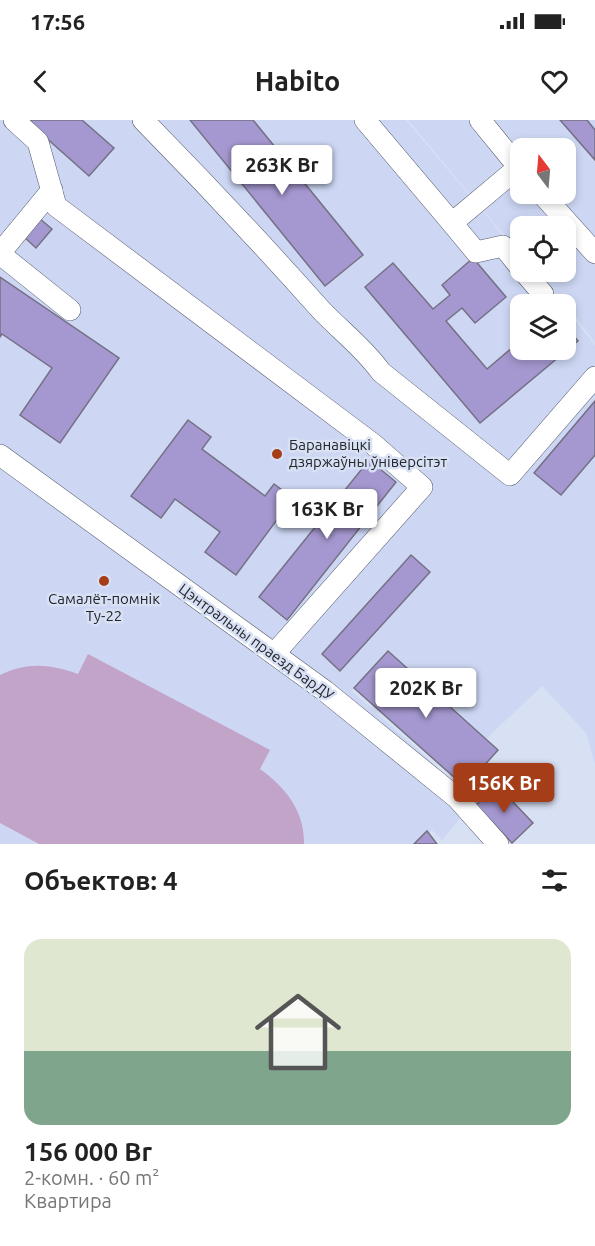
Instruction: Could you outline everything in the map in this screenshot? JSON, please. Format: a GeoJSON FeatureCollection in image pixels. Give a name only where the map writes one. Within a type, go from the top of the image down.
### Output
{"type":"FeatureCollection","features":[{"type":"Feature","properties":{"kind":"street"},"geometry":{"type":"LineString","coordinates":[[14,120],[38,142],[56,206],[373,444],[422,487],[274,654]]}},
{"type":"Feature","properties":{"kind":"street"},"geometry":{"type":"LineString","coordinates":[[143,120],[231,211],[327,316],[368,354],[381,372],[510,475],[595,377]]}},
{"type":"Feature","properties":{"kind":"street"},"geometry":{"type":"LineString","coordinates":[[365,120],[476,252],[503,246],[510,255]]}},
{"type":"Feature","properties":{"kind":"street"},"geometry":{"type":"LineString","coordinates":[[480,120],[510,156]]}},
{"type":"Feature","properties":{"kind":"street"},"geometry":{"type":"LineString","coordinates":[[452,223],[510,176]]}},
{"type":"Feature","properties":{"kind":"street"},"geometry":{"type":"LineString","coordinates":[[52,190],[0,253],[70,310]]}},
{"type":"Feature","properties":{"kind":"street"},"geometry":{"type":"LineString","coordinates":[[551,204],[595,253]]}},
{"type":"Feature","properties":{"kind":"street"},"geometry":{"type":"LineString","coordinates":[[533,282],[543,294]]}},
{"type":"Feature","properties":{"kind":"street","name":"Цэнтральны праезд БарДУ"},"geometry":{"type":"LineString","coordinates":[[0,455],[325,691],[457,798],[498,844]]}},
{"type":"Feature","properties":{"kind":"shaded area","name":"Баранавіцкі дзяржаўны ўніверсітэт"},"geometry":{"type":"Polygon","coordinates":[[[0,120],[406,120],[510,243],[510,282],[542,282],[553,294],[510,294],[510,360],[576,360],[576,321],[595,345],[595,764],[586,733],[542,686],[486,739],[387,651],[352,691],[475,801],[442,840],[432,830],[419,844],[0,844],[0,120]]]}},
{"type":"Feature","properties":{"kind":"shaded area"},"geometry":{"type":"Polygon","coordinates":[[[408,120],[595,120],[595,343],[576,317],[576,294],[556,294],[545,282],[576,282],[576,216],[510,216],[510,242],[408,120]]]}},
{"type":"Feature","properties":{"kind":"shaded area"},"geometry":{"type":"Polygon","coordinates":[[[88,654],[270,750],[260,769],[278,784],[292,801],[301,821],[304,844],[39,844],[0,823],[0,675],[29,666],[48,666],[78,674],[88,654]]]}},
{"type":"Feature","properties":{"kind":"building"},"geometry":{"type":"Polygon","coordinates":[[[26,120],[82,120],[114,148],[89,176],[26,120]]]}},
{"type":"Feature","properties":{"kind":"building"},"geometry":{"type":"Polygon","coordinates":[[[190,120],[253,120],[363,255],[325,286],[190,120]]]}},
{"type":"Feature","properties":{"kind":"building"},"geometry":{"type":"Polygon","coordinates":[[[560,120],[587,120],[595,130],[595,160],[576,138],[560,120]]]}},
{"type":"Feature","properties":{"kind":"building"},"geometry":{"type":"Polygon","coordinates":[[[39,218],[52,229],[36,248],[23,236],[39,218]]]}},
{"type":"Feature","properties":{"kind":"building"},"geometry":{"type":"Polygon","coordinates":[[[473,258],[506,297],[475,323],[462,308],[446,321],[487,369],[510,349],[510,360],[555,360],[480,423],[365,287],[393,263],[433,309],[450,295],[442,285],[473,258]]]}},
{"type":"Feature","properties":{"kind":"building"},"geometry":{"type":"Polygon","coordinates":[[[0,277],[119,358],[60,443],[20,415],[52,368],[2,334],[0,337],[0,277]]]}},
{"type":"Feature","properties":{"kind":"building"},"geometry":{"type":"Polygon","coordinates":[[[595,401],[595,455],[561,495],[534,473],[595,401]]]}},
{"type":"Feature","properties":{"kind":"building"},"geometry":{"type":"Polygon","coordinates":[[[188,420],[211,437],[202,449],[265,496],[274,484],[293,498],[236,575],[205,552],[220,532],[175,499],[161,518],[131,496],[188,420]]]}},
{"type":"Feature","properties":{"kind":"building"},"geometry":{"type":"Polygon","coordinates":[[[369,460],[396,482],[287,620],[259,597],[369,460]]]}},
{"type":"Feature","properties":{"kind":"building"},"geometry":{"type":"Polygon","coordinates":[[[411,555],[430,572],[340,671],[322,654],[411,555]]]}},
{"type":"Feature","properties":{"kind":"building"},"geometry":{"type":"Polygon","coordinates":[[[388,651],[498,750],[465,787],[354,688],[388,651]]]}},
{"type":"Feature","properties":{"kind":"building"},"geometry":{"type":"Polygon","coordinates":[[[497,785],[533,823],[512,843],[476,805],[497,785]]]}},
{"type":"Feature","properties":{"kind":"building"},"geometry":{"type":"Polygon","coordinates":[[[427,831],[437,844],[414,844],[427,831]]]}},
{"type":"Feature","properties":{"kind":"place","name":"Баранавіцкі дзяржаўны ўніверсітэт"},"geometry":{"type":"Point","coordinates":[277,454]}},
{"type":"Feature","properties":{"kind":"place","name":"Самалёт-помнік Ту-22"},"geometry":{"type":"Point","coordinates":[104,581]}}]}
